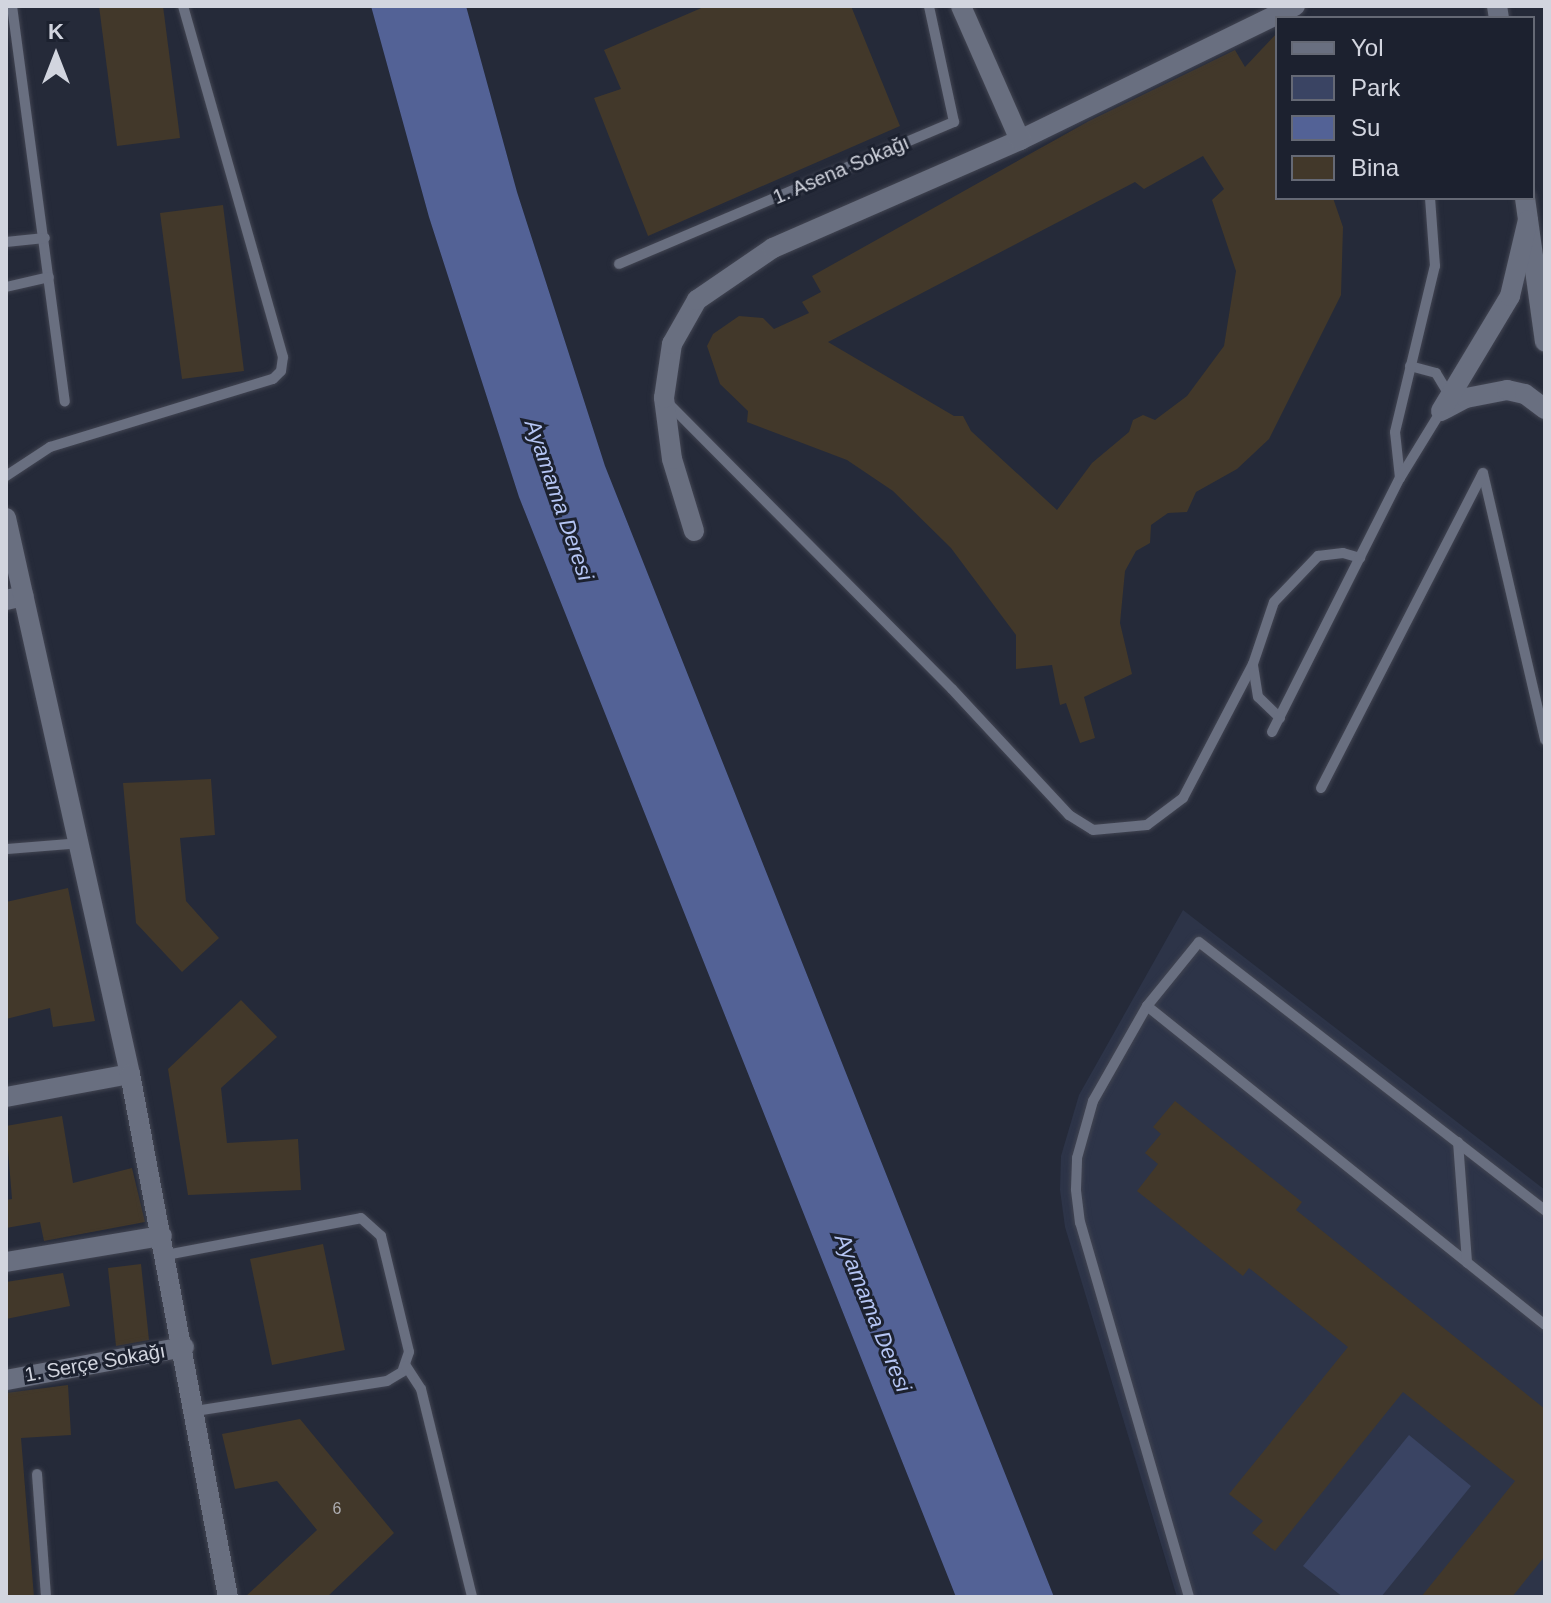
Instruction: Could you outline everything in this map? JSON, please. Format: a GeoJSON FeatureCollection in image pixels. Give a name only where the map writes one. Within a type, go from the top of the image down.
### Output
{"type":"FeatureCollection","features":[{"type":"Feature","properties":{"kind":"street"},"geometry":{"type":"LineString","coordinates":[[961,6],[1020,140]]}},
{"type":"Feature","properties":{"kind":"street"},"geometry":{"type":"LineString","coordinates":[[694,531],[672,459],[664,398],[672,344],[697,300],[773,248],[1020,140],[1295,6]]}},
{"type":"Feature","properties":{"kind":"street"},"geometry":{"type":"LineString","coordinates":[[1525,200],[1545,342]]}},
{"type":"Feature","properties":{"kind":"street"},"geometry":{"type":"LineString","coordinates":[[1446,404],[1510,296],[1528,220]]}},
{"type":"Feature","properties":{"kind":"street"},"geometry":{"type":"LineString","coordinates":[[1446,404],[1507,390],[1525,394],[1545,409]]}},
{"type":"Feature","properties":{"kind":"street"},"geometry":{"type":"LineString","coordinates":[[6,518],[15,598],[82,843],[130,1074],[184,1347],[228,1597]]}},
{"type":"Feature","properties":{"kind":"street"},"geometry":{"type":"LineString","coordinates":[[6,1097],[130,1074]]}},
{"type":"Feature","properties":{"kind":"street"},"geometry":{"type":"LineString","coordinates":[[6,1262],[164,1246]]}},
{"type":"Feature","properties":{"kind":"street","name":"1. Serçe Sokağı"},"geometry":{"type":"LineString","coordinates":[[6,1380],[184,1347]]}},
{"type":"Feature","properties":{"kind":"lane"},"geometry":{"type":"LineString","coordinates":[[12,6],[65,401]]}},
{"type":"Feature","properties":{"kind":"lane"},"geometry":{"type":"LineString","coordinates":[[6,476],[50,447],[273,379],[281,371],[283,357],[183,6]]}},
{"type":"Feature","properties":{"kind":"lane","name":"1. Asena Sokağı"},"geometry":{"type":"LineString","coordinates":[[619,264],[954,122],[929,6]]}},
{"type":"Feature","properties":{"kind":"lane"},"geometry":{"type":"LineString","coordinates":[[1400,478],[1395,432],[1435,266],[1430,200]]}},
{"type":"Feature","properties":{"kind":"lane"},"geometry":{"type":"LineString","coordinates":[[6,242],[45,238]]}},
{"type":"Feature","properties":{"kind":"lane"},"geometry":{"type":"LineString","coordinates":[[6,287],[49,277]]}},
{"type":"Feature","properties":{"kind":"lane"},"geometry":{"type":"LineString","coordinates":[[1272,732],[1400,478],[1446,404],[1436,373],[1410,366]]}},
{"type":"Feature","properties":{"kind":"lane"},"geometry":{"type":"LineString","coordinates":[[664,398],[952,689],[1069,815],[1093,830],[1147,825],[1183,798],[1253,664],[1274,602],[1295,574],[1318,556],[1343,553],[1360,558]]}},
{"type":"Feature","properties":{"kind":"lane"},"geometry":{"type":"LineString","coordinates":[[1321,788],[1483,473],[1545,740]]}},
{"type":"Feature","properties":{"kind":"lane"},"geometry":{"type":"LineString","coordinates":[[1253,664],[1258,697],[1280,718]]}},
{"type":"Feature","properties":{"kind":"lane"},"geometry":{"type":"LineString","coordinates":[[6,849],[82,843]]}},
{"type":"Feature","properties":{"kind":"lane"},"geometry":{"type":"LineString","coordinates":[[1189,1597],[1080,1223],[1076,1189],[1077,1158],[1093,1101],[1147,1006],[1199,942],[1545,1210]]}},
{"type":"Feature","properties":{"kind":"lane"},"geometry":{"type":"LineString","coordinates":[[1147,1006],[1545,1325]]}},
{"type":"Feature","properties":{"kind":"lane"},"geometry":{"type":"LineString","coordinates":[[1458,1142],[1467,1263]]}},
{"type":"Feature","properties":{"kind":"lane"},"geometry":{"type":"LineString","coordinates":[[164,1246],[361,1218],[381,1236],[409,1352],[406,1366],[387,1381],[195,1411]]}},
{"type":"Feature","properties":{"kind":"lane"},"geometry":{"type":"LineString","coordinates":[[406,1366],[421,1389],[472,1597]]}},
{"type":"Feature","properties":{"kind":"lane"},"geometry":{"type":"LineString","coordinates":[[37,1474],[46,1597]]}},
{"type":"Feature","properties":{"kind":"shaded area"},"geometry":{"type":"Polygon","coordinates":[[[1183,910],[1545,1190],[1545,1597],[1177,1597],[1065,1227],[1060,1190],[1061,1156],[1079,1095],[1183,910]]]}},
{"type":"Feature","properties":{"kind":"green space"},"geometry":{"type":"Polygon","coordinates":[[[1409,1435],[1471,1486],[1381,1597],[1343,1597],[1303,1566],[1409,1435]]]}},
{"type":"Feature","properties":{"kind":"water","name":"Ayamama Deresi"},"geometry":{"type":"Polygon","coordinates":[[[371,6],[466,6],[517,192],[605,466],[1054,1597],[956,1597],[519,497],[429,217],[371,6]]]}},
{"type":"Feature","properties":{"kind":"building"},"geometry":{"type":"Polygon","coordinates":[[[99,6],[163,6],[180,138],[117,146],[99,6]]]}},
{"type":"Feature","properties":{"kind":"building"},"geometry":{"type":"Polygon","coordinates":[[[706,6],[851,6],[900,126],[648,236],[594,98],[621,89],[604,50],[706,6]]]}},
{"type":"Feature","properties":{"kind":"building"},"geometry":{"type":"Polygon","coordinates":[[[1275,35],[1275,200],[1334,200],[1343,227],[1341,295],[1269,439],[1237,469],[1196,492],[1187,512],[1168,513],[1151,525],[1150,543],[1136,551],[1125,571],[1120,623],[1132,674],[1084,697],[1095,738],[1080,743],[1066,703],[1060,705],[1052,665],[1016,669],[1016,635],[951,548],[893,491],[847,460],[747,422],[748,411],[720,384],[707,346],[713,334],[739,316],[763,318],[774,329],[809,313],[802,302],[821,292],[812,276],[1089,121],[1235,50],[1245,67],[1275,35]],[[1203,156],[1144,189],[1135,182],[828,342],[954,416],[963,416],[971,431],[1057,510],[1092,463],[1129,432],[1133,420],[1143,415],[1155,420],[1187,396],[1224,346],[1236,271],[1212,200],[1224,189],[1203,156]]]}},
{"type":"Feature","properties":{"kind":"building"},"geometry":{"type":"Polygon","coordinates":[[[223,205],[244,371],[182,379],[160,213],[223,205]]]}},
{"type":"Feature","properties":{"kind":"building"},"geometry":{"type":"Polygon","coordinates":[[[211,779],[215,835],[180,838],[186,901],[219,938],[182,972],[136,923],[123,783],[211,779]]]}},
{"type":"Feature","properties":{"kind":"building"},"geometry":{"type":"Polygon","coordinates":[[[68,888],[95,1021],[53,1027],[50,1008],[6,1019],[6,902],[68,888]]]}},
{"type":"Feature","properties":{"kind":"building"},"geometry":{"type":"Polygon","coordinates":[[[241,1000],[277,1037],[221,1088],[227,1143],[298,1139],[301,1190],[188,1195],[168,1069],[241,1000]]]}},
{"type":"Feature","properties":{"kind":"building"},"geometry":{"type":"Polygon","coordinates":[[[1175,1101],[1302,1202],[1296,1210],[1545,1409],[1545,1556],[1512,1597],[1421,1597],[1515,1481],[1403,1392],[1275,1551],[1252,1533],[1263,1521],[1229,1494],[1348,1347],[1249,1268],[1243,1276],[1137,1191],[1158,1164],[1145,1153],[1161,1134],[1153,1127],[1175,1101]]]}},
{"type":"Feature","properties":{"kind":"building"},"geometry":{"type":"Polygon","coordinates":[[[62,1116],[73,1183],[132,1168],[145,1222],[44,1241],[40,1222],[6,1228],[6,1200],[12,1199],[6,1126],[62,1116]]]}},
{"type":"Feature","properties":{"kind":"building"},"geometry":{"type":"Polygon","coordinates":[[[323,1244],[345,1350],[272,1365],[250,1259],[323,1244]]]}},
{"type":"Feature","properties":{"kind":"building"},"geometry":{"type":"Polygon","coordinates":[[[141,1264],[149,1340],[116,1346],[108,1268],[141,1264]]]}},
{"type":"Feature","properties":{"kind":"building"},"geometry":{"type":"Polygon","coordinates":[[[63,1273],[70,1306],[6,1319],[6,1282],[63,1273]]]}},
{"type":"Feature","properties":{"kind":"building"},"geometry":{"type":"Polygon","coordinates":[[[68,1385],[71,1435],[21,1438],[34,1597],[6,1597],[6,1393],[68,1385]]]}},
{"type":"Feature","properties":{"kind":"building"},"geometry":{"type":"Polygon","coordinates":[[[300,1419],[394,1533],[327,1597],[245,1597],[317,1530],[277,1481],[235,1489],[222,1434],[300,1419]]]}}]}
